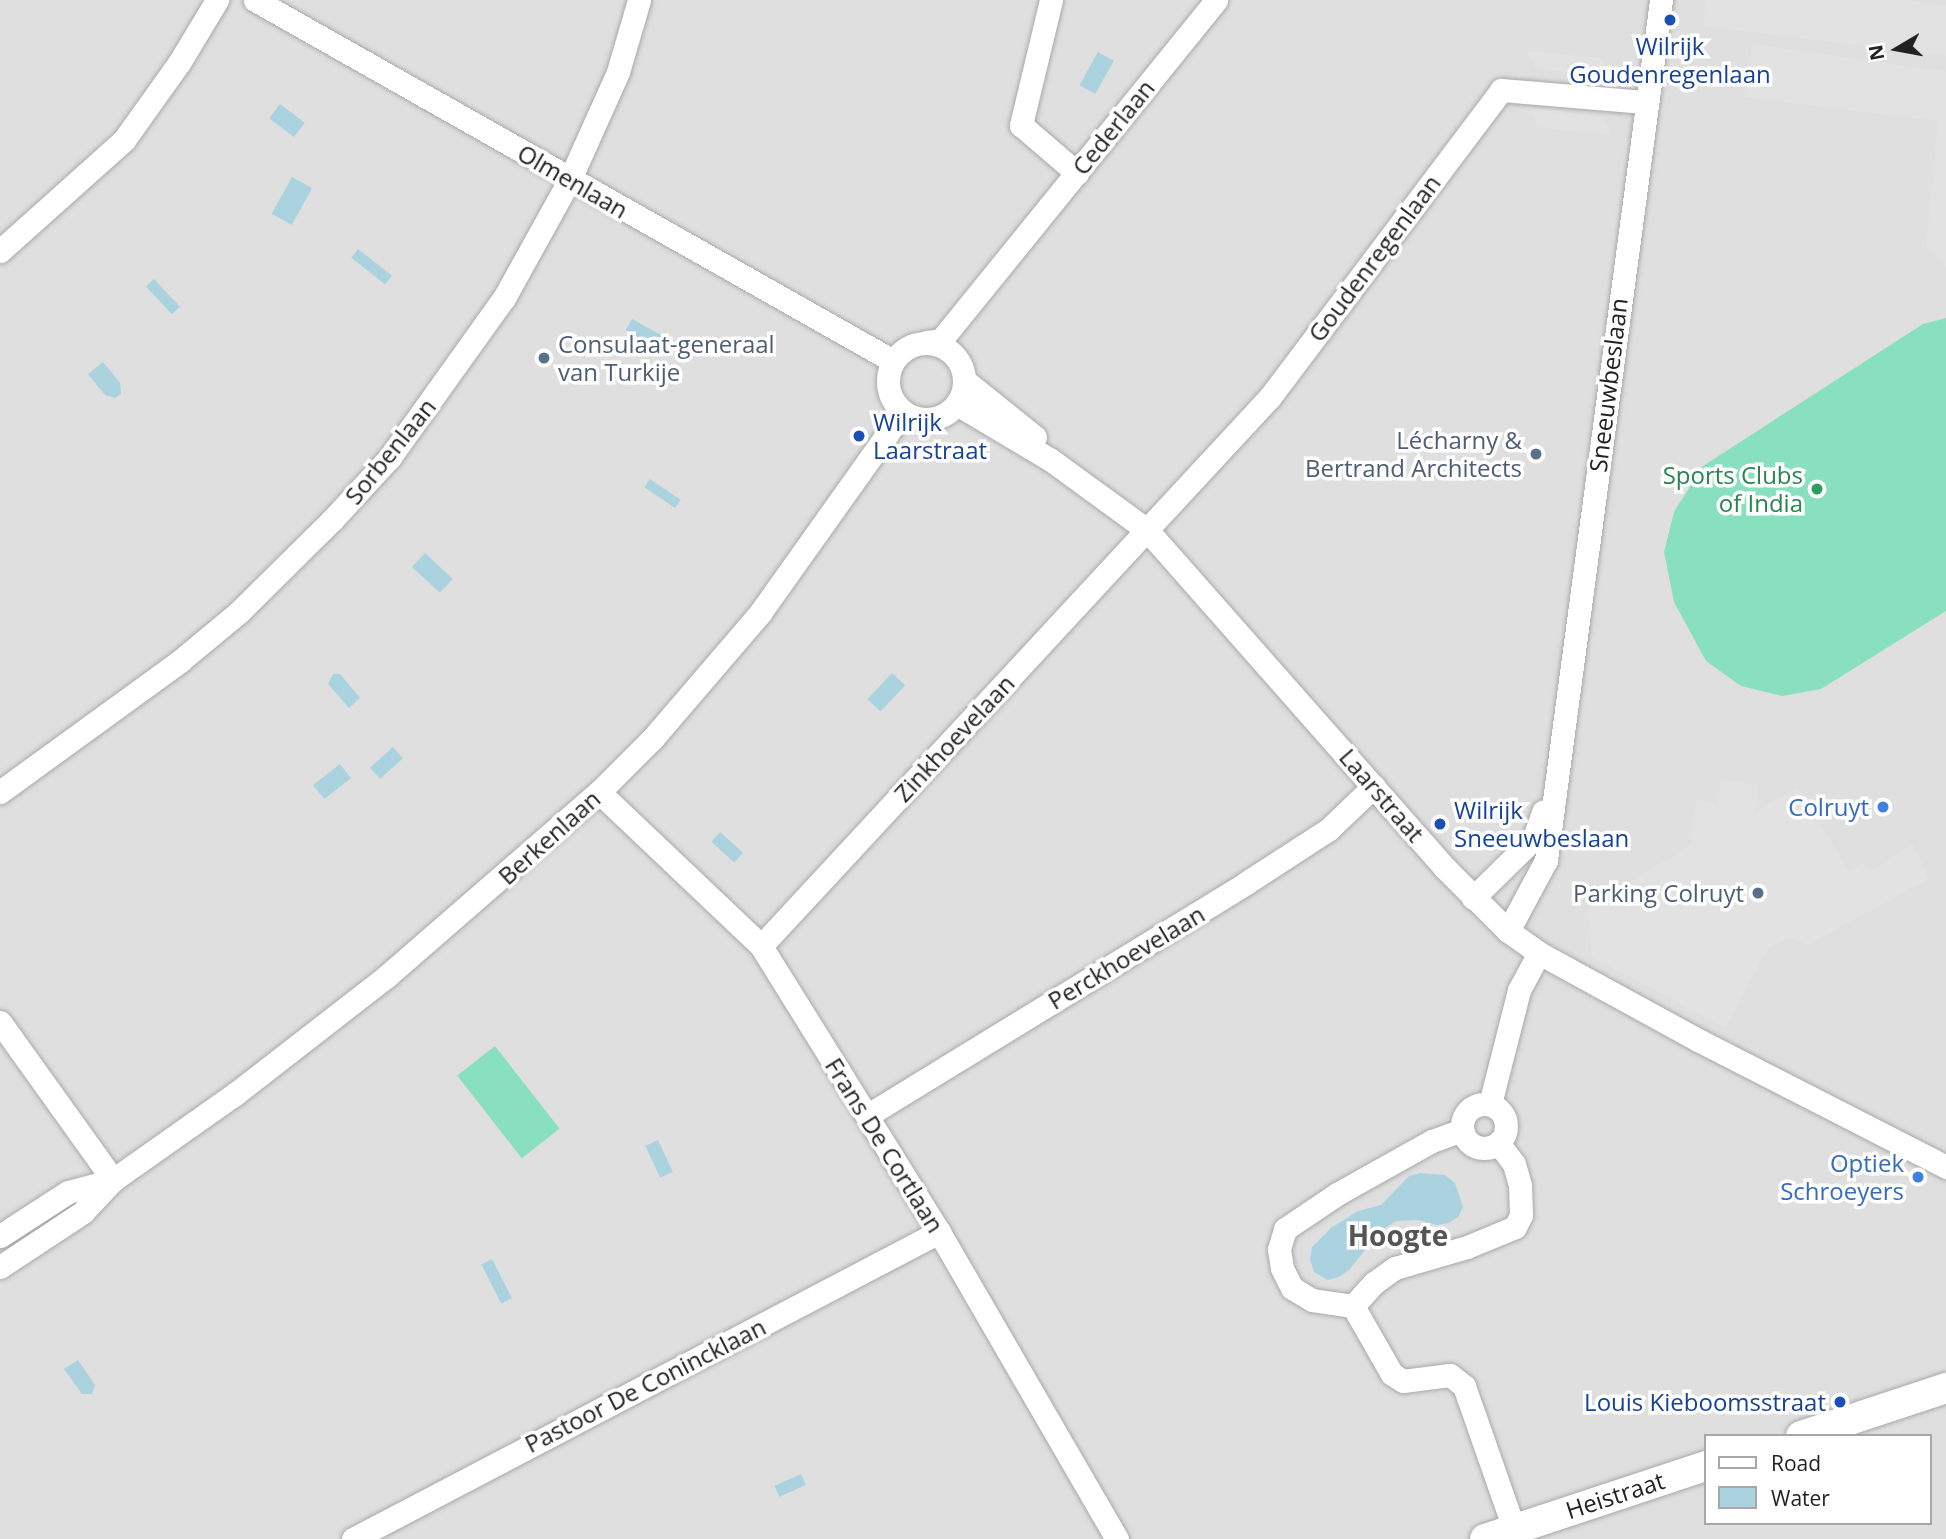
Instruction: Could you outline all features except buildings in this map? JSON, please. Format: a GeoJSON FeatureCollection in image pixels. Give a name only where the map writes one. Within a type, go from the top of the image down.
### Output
{"type":"FeatureCollection","features":[{"type":"Feature","properties":{"kind":"street"},"geometry":{"type":"LineString","coordinates":[[0,251],[124,140],[179,63],[217,0]]}},
{"type":"Feature","properties":{"kind":"street","name":"Olmenlaan"},"geometry":{"type":"LineString","coordinates":[[255,0],[892,361]]}},
{"type":"Feature","properties":{"kind":"street","name":"Sorbenlaan"},"geometry":{"type":"LineString","coordinates":[[0,792],[180,662],[239,612],[342,510],[390,457],[497,308],[570,179],[618,72],[639,0]]}},
{"type":"Feature","properties":{"kind":"street"},"geometry":{"type":"LineString","coordinates":[[1051,0],[1021,125],[1077,173]]}},
{"type":"Feature","properties":{"kind":"street","name":"Cederlaan"},"geometry":{"type":"LineString","coordinates":[[927,342],[940,340],[1216,0]]}},
{"type":"Feature","properties":{"kind":"street","name":"Sneeuwbeslaan"},"geometry":{"type":"LineString","coordinates":[[1508,930],[1546,860],[1645,102],[1661,0]]}},
{"type":"Feature","properties":{"kind":"street","name":"Goudenregenlaan"},"geometry":{"type":"LineString","coordinates":[[1147,530],[1270,397],[1502,90],[1645,102]]}},
{"type":"Feature","properties":{"kind":"street","name":"Cederlaan"},"geometry":{"type":"LineString","coordinates":[[953,354],[951,344],[1010,255]]}},
{"type":"Feature","properties":{"kind":"street"},"geometry":{"type":"LineString","coordinates":[[927,342],[944,346],[953,354],[964,380],[957,404],[948,412],[926,419],[903,412],[889,394],[888,371],[892,361],[910,345],[927,342]]}},
{"type":"Feature","properties":{"kind":"street","name":"Laarstraat"},"geometry":{"type":"LineString","coordinates":[[964,380],[1034,435],[1051,460]]}},
{"type":"Feature","properties":{"kind":"street","name":"Laarstraat"},"geometry":{"type":"LineString","coordinates":[[957,404],[1051,460],[1147,530],[1473,898],[1539,954],[1698,1040],[1946,1167]]}},
{"type":"Feature","properties":{"kind":"street","name":"Berkenlaan"},"geometry":{"type":"LineString","coordinates":[[0,1267],[83,1212],[114,1180],[235,1094],[387,976],[600,792],[653,738],[760,612],[903,412]]}},
{"type":"Feature","properties":{"kind":"street","name":"Zinkhoevelaan"},"geometry":{"type":"LineString","coordinates":[[761,946],[1147,530]]}},
{"type":"Feature","properties":{"kind":"street","name":"Sneeuwbeslaan"},"geometry":{"type":"LineString","coordinates":[[1473,898],[1534,838],[1558,769]]}},
{"type":"Feature","properties":{"kind":"street","name":"Perckhoevelaan"},"geometry":{"type":"LineString","coordinates":[[868,1115],[1247,883],[1329,829],[1374,786]]}},
{"type":"Feature","properties":{"kind":"street","name":"Frans De Cortlaan"},"geometry":{"type":"LineString","coordinates":[[600,792],[761,946],[939,1232],[1117,1539]]}},
{"type":"Feature","properties":{"kind":"street"},"geometry":{"type":"LineString","coordinates":[[1490,1104],[1520,990],[1539,954]]}},
{"type":"Feature","properties":{"kind":"street"},"geometry":{"type":"LineString","coordinates":[[0,1022],[114,1180]]}},
{"type":"Feature","properties":{"kind":"street"},"geometry":{"type":"LineString","coordinates":[[1490,1104],[1498,1109],[1506,1122],[1506,1130],[1498,1143],[1477,1147],[1467,1140],[1462,1130],[1465,1115],[1476,1105],[1490,1104]]}},
{"type":"Feature","properties":{"kind":"street"},"geometry":{"type":"LineString","coordinates":[[1353,1306],[1312,1300],[1292,1288],[1282,1268],[1279,1249],[1285,1230],[1336,1194],[1432,1141],[1462,1130]]}},
{"type":"Feature","properties":{"kind":"street"},"geometry":{"type":"LineString","coordinates":[[1353,1306],[1374,1283],[1395,1268],[1467,1247],[1514,1227],[1521,1215],[1520,1185],[1514,1164],[1498,1143]]}},
{"type":"Feature","properties":{"kind":"street","name":"Berkenlaan"},"geometry":{"type":"LineString","coordinates":[[0,1236],[68,1192],[114,1180]]}},
{"type":"Feature","properties":{"kind":"street","name":"Pastoor De Conincklaan"},"geometry":{"type":"LineString","coordinates":[[353,1539],[939,1232]]}},
{"type":"Feature","properties":{"kind":"street"},"geometry":{"type":"LineString","coordinates":[[1353,1306],[1392,1374],[1403,1381],[1450,1375],[1464,1386],[1514,1529]]}},
{"type":"Feature","properties":{"kind":"street"},"geometry":{"type":"LineString","coordinates":[[1807,1434],[1946,1388]]}},
{"type":"Feature","properties":{"kind":"street","name":"Heistraat"},"geometry":{"type":"LineString","coordinates":[[1485,1539],[1704,1467]]}},
{"type":"Feature","properties":{"kind":"shaded area"},"geometry":{"type":"Polygon","coordinates":[[[0,0],[1946,0],[1946,1539],[0,1539],[0,0]]]}},
{"type":"Feature","properties":{"kind":"shaded area"},"geometry":{"type":"Polygon","coordinates":[[[1706,0],[1908,0],[1946,6],[1946,56],[1703,26],[1706,0]]]}},
{"type":"Feature","properties":{"kind":"shaded area"},"geometry":{"type":"Polygon","coordinates":[[[1752,44],[1946,72],[1946,267],[1926,248],[1938,121],[1744,97],[1752,44]]]}},
{"type":"Feature","properties":{"kind":"shaded area"},"geometry":{"type":"Polygon","coordinates":[[[1527,51],[1602,58],[1607,78],[1535,68],[1527,51]]]}},
{"type":"Feature","properties":{"kind":"shaded area"},"geometry":{"type":"Polygon","coordinates":[[[1529,107],[1603,117],[1611,135],[1538,127],[1529,107]]]}},
{"type":"Feature","properties":{"kind":"shaded area","name":"Parking Colruyt"},"geometry":{"type":"Polygon","coordinates":[[[1721,779],[1758,785],[1755,812],[1798,788],[1850,872],[1865,863],[1870,872],[1913,844],[1929,879],[1807,945],[1789,937],[1768,948],[1726,1028],[1592,957],[1587,908],[1691,845],[1697,799],[1717,804],[1721,779]]]}},
{"type":"Feature","properties":{"kind":"green space","name":"Sports Clubs of India"},"geometry":{"type":"Polygon","coordinates":[[[1946,318],[1946,611],[1821,689],[1782,696],[1741,686],[1706,661],[1674,602],[1664,552],[1674,512],[1703,466],[1923,324],[1946,318]]]}},
{"type":"Feature","properties":{"kind":"green space"},"geometry":{"type":"Polygon","coordinates":[[[495,1046],[560,1129],[522,1158],[457,1076],[495,1046]]]}},
{"type":"Feature","properties":{"kind":"water"},"geometry":{"type":"Polygon","coordinates":[[[1098,52],[1114,61],[1095,94],[1080,85],[1098,52]]]}},
{"type":"Feature","properties":{"kind":"water"},"geometry":{"type":"Polygon","coordinates":[[[280,104],[305,123],[294,137],[269,118],[280,104]]]}},
{"type":"Feature","properties":{"kind":"water"},"geometry":{"type":"Polygon","coordinates":[[[292,177],[312,188],[292,225],[272,214],[292,177]]]}},
{"type":"Feature","properties":{"kind":"water"},"geometry":{"type":"Polygon","coordinates":[[[358,249],[392,275],[385,284],[351,258],[358,249]]]}},
{"type":"Feature","properties":{"kind":"water"},"geometry":{"type":"Polygon","coordinates":[[[154,279],[180,307],[172,314],[146,287],[154,279]]]}},
{"type":"Feature","properties":{"kind":"water"},"geometry":{"type":"Polygon","coordinates":[[[632,319],[671,341],[665,352],[626,330],[632,319]]]}},
{"type":"Feature","properties":{"kind":"water"},"geometry":{"type":"Polygon","coordinates":[[[103,362],[120,383],[121,394],[115,398],[105,395],[88,374],[103,362]]]}},
{"type":"Feature","properties":{"kind":"water"},"geometry":{"type":"Polygon","coordinates":[[[650,479],[681,500],[675,508],[644,487],[650,479]]]}},
{"type":"Feature","properties":{"kind":"water"},"geometry":{"type":"Polygon","coordinates":[[[425,553],[453,579],[440,593],[412,567],[425,553]]]}},
{"type":"Feature","properties":{"kind":"water"},"geometry":{"type":"Polygon","coordinates":[[[892,673],[905,685],[881,712],[867,699],[892,673]]]}},
{"type":"Feature","properties":{"kind":"water"},"geometry":{"type":"Polygon","coordinates":[[[333,674],[340,674],[360,698],[349,708],[328,684],[333,674]]]}},
{"type":"Feature","properties":{"kind":"water"},"geometry":{"type":"Polygon","coordinates":[[[393,747],[403,758],[380,779],[370,768],[393,747]]]}},
{"type":"Feature","properties":{"kind":"water"},"geometry":{"type":"Polygon","coordinates":[[[340,764],[351,778],[324,799],[313,785],[340,764]]]}},
{"type":"Feature","properties":{"kind":"water"},"geometry":{"type":"Polygon","coordinates":[[[720,832],[743,853],[734,862],[711,842],[720,832]]]}},
{"type":"Feature","properties":{"kind":"water"},"geometry":{"type":"Polygon","coordinates":[[[658,1140],[673,1172],[660,1178],[645,1146],[658,1140]]]}},
{"type":"Feature","properties":{"kind":"water"},"geometry":{"type":"Polygon","coordinates":[[[1420,1173],[1445,1175],[1455,1183],[1463,1207],[1458,1217],[1449,1223],[1437,1225],[1418,1220],[1397,1221],[1381,1230],[1350,1269],[1339,1277],[1328,1280],[1314,1272],[1310,1259],[1312,1247],[1331,1228],[1358,1211],[1381,1205],[1409,1176],[1420,1173]]]}},
{"type":"Feature","properties":{"kind":"water"},"geometry":{"type":"Polygon","coordinates":[[[492,1259],[512,1298],[501,1304],[481,1264],[492,1259]]]}},
{"type":"Feature","properties":{"kind":"water"},"geometry":{"type":"Polygon","coordinates":[[[78,1360],[95,1385],[92,1394],[82,1394],[64,1369],[78,1360]]]}},
{"type":"Feature","properties":{"kind":"water"},"geometry":{"type":"Polygon","coordinates":[[[801,1474],[806,1485],[779,1497],[775,1486],[801,1474]]]}},
{"type":"Feature","properties":{"kind":"place","name":"Wilrijk Goudenregenlaan"},"geometry":{"type":"Point","coordinates":[1670,20]}},
{"type":"Feature","properties":{"kind":"place","name":"Consulaat-generaal van Turkije"},"geometry":{"type":"Point","coordinates":[544,358]}},
{"type":"Feature","properties":{"kind":"place","name":"Wilrijk Laarstraat"},"geometry":{"type":"Point","coordinates":[859,436]}},
{"type":"Feature","properties":{"kind":"place","name":"Lécharny & Bertrand Architects"},"geometry":{"type":"Point","coordinates":[1536,454]}},
{"type":"Feature","properties":{"kind":"place","name":"Sports Clubs of India"},"geometry":{"type":"Point","coordinates":[1817,489]}},
{"type":"Feature","properties":{"kind":"place","name":"Colruyt"},"geometry":{"type":"Point","coordinates":[1883,807]}},
{"type":"Feature","properties":{"kind":"place","name":"Wilrijk Sneeuwbeslaan"},"geometry":{"type":"Point","coordinates":[1440,824]}},
{"type":"Feature","properties":{"kind":"place","name":"Parking Colruyt"},"geometry":{"type":"Point","coordinates":[1758,893]}},
{"type":"Feature","properties":{"kind":"place","name":"Optiek Schroeyers"},"geometry":{"type":"Point","coordinates":[1918,1177]}},
{"type":"Feature","properties":{"kind":"place","name":"Louis Kieboomsstraat"},"geometry":{"type":"Point","coordinates":[1840,1402]}},
{"type":"Feature","properties":{"kind":"district","name":"Hoogte"},"geometry":{"type":"Point","coordinates":[1398,1235]}}]}
